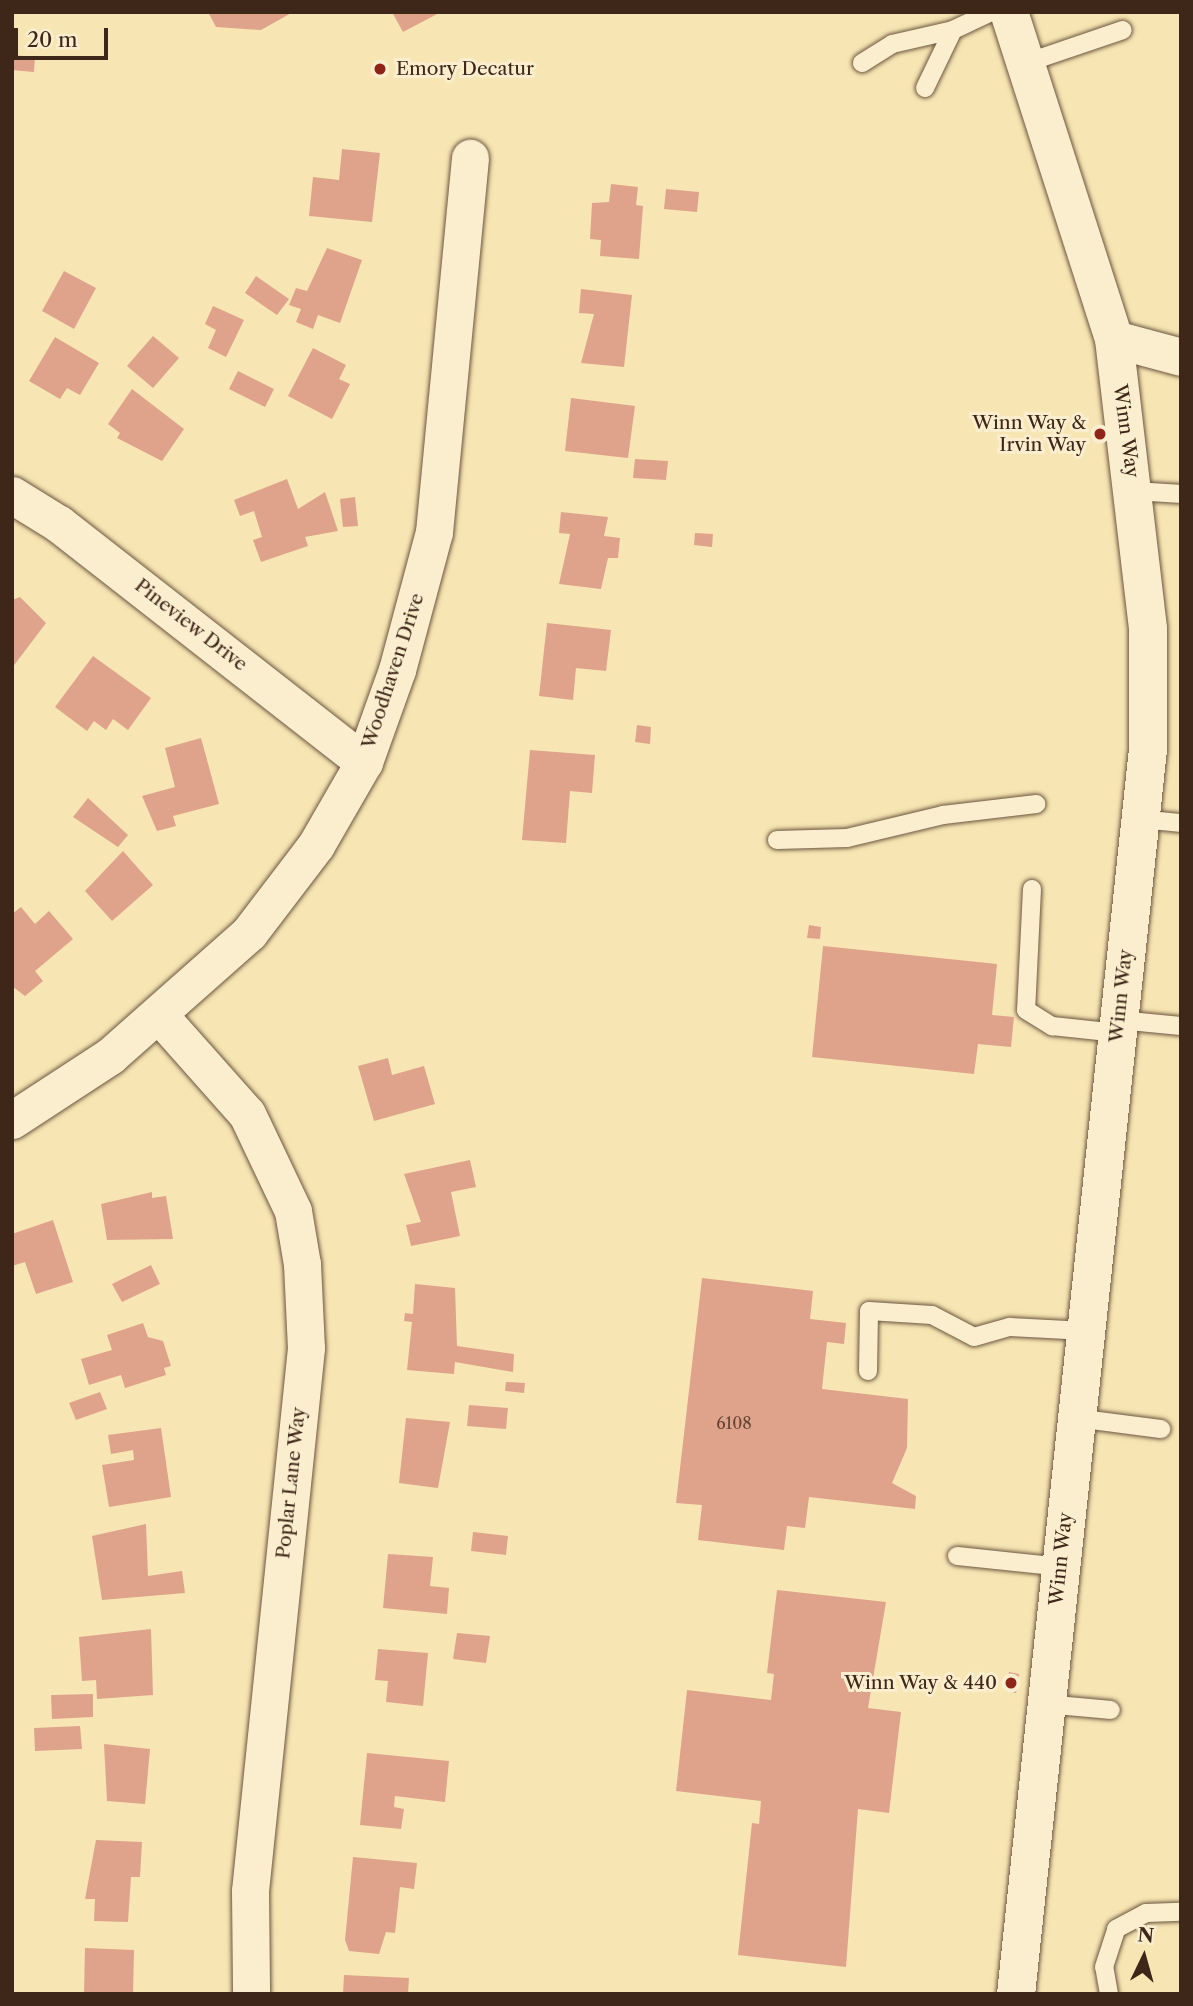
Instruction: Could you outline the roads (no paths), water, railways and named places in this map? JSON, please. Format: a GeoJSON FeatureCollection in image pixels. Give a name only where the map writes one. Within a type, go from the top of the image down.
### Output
{"type":"FeatureCollection","features":[{"type":"Feature","properties":{"kind":"street","name":"Winn Way"},"geometry":{"type":"LineString","coordinates":[[1009,12],[1114,339],[1135,491],[1149,629],[1140,819],[1016,1994]]}},
{"type":"Feature","properties":{"kind":"street","name":"Woodhaven Drive"},"geometry":{"type":"LineString","coordinates":[[12,1120],[110,1056],[250,933],[316,845],[364,762],[397,670],[434,532],[470,158]]}},
{"type":"Feature","properties":{"kind":"street"},"geometry":{"type":"LineString","coordinates":[[1114,339],[1181,357]]}},
{"type":"Feature","properties":{"kind":"street","name":"Pineview Drive"},"geometry":{"type":"LineString","coordinates":[[12,495],[80,540],[364,762]]}},
{"type":"Feature","properties":{"kind":"street","name":"Poplar Lane Way"},"geometry":{"type":"LineString","coordinates":[[159,1015],[247,1114],[293,1212],[302,1264],[306,1348],[250,1891],[251,1994]]}},
{"type":"Feature","properties":{"kind":"lane"},"geometry":{"type":"LineString","coordinates":[[862,63],[892,44],[953,30],[992,12]]}},
{"type":"Feature","properties":{"kind":"lane"},"geometry":{"type":"LineString","coordinates":[[925,88],[953,30]]}},
{"type":"Feature","properties":{"kind":"lane"},"geometry":{"type":"LineString","coordinates":[[1026,63],[1122,30]]}},
{"type":"Feature","properties":{"kind":"lane"},"geometry":{"type":"LineString","coordinates":[[1135,491],[1181,494]]}},
{"type":"Feature","properties":{"kind":"lane"},"geometry":{"type":"LineString","coordinates":[[777,840],[847,838],[943,815],[1036,804]]}},
{"type":"Feature","properties":{"kind":"lane"},"geometry":{"type":"LineString","coordinates":[[1140,819],[1181,823]]}},
{"type":"Feature","properties":{"kind":"lane"},"geometry":{"type":"LineString","coordinates":[[1032,889],[1026,1010],[1052,1026],[1181,1026]]}},
{"type":"Feature","properties":{"kind":"lane"},"geometry":{"type":"LineString","coordinates":[[868,1371],[869,1311],[932,1315],[974,1337],[1010,1327],[1086,1331]]}},
{"type":"Feature","properties":{"kind":"lane"},"geometry":{"type":"LineString","coordinates":[[1076,1418],[1161,1429]]}},
{"type":"Feature","properties":{"kind":"lane"},"geometry":{"type":"LineString","coordinates":[[957,1556],[1061,1567]]}},
{"type":"Feature","properties":{"kind":"lane"},"geometry":{"type":"LineString","coordinates":[[1046,1704],[1111,1710]]}},
{"type":"Feature","properties":{"kind":"lane"},"geometry":{"type":"LineString","coordinates":[[1109,1994],[1104,1966],[1116,1929],[1146,1913],[1181,1912]]}},
{"type":"Feature","properties":{"kind":"place","name":"Emory Decatur"},"geometry":{"type":"Point","coordinates":[380,69]}},
{"type":"Feature","properties":{"kind":"place","name":"Winn Way & Irvin Way"},"geometry":{"type":"Point","coordinates":[1100,434]}},
{"type":"Feature","properties":{"kind":"place","name":"Winn Way & 440"},"geometry":{"type":"Point","coordinates":[1011,1683]}}]}
